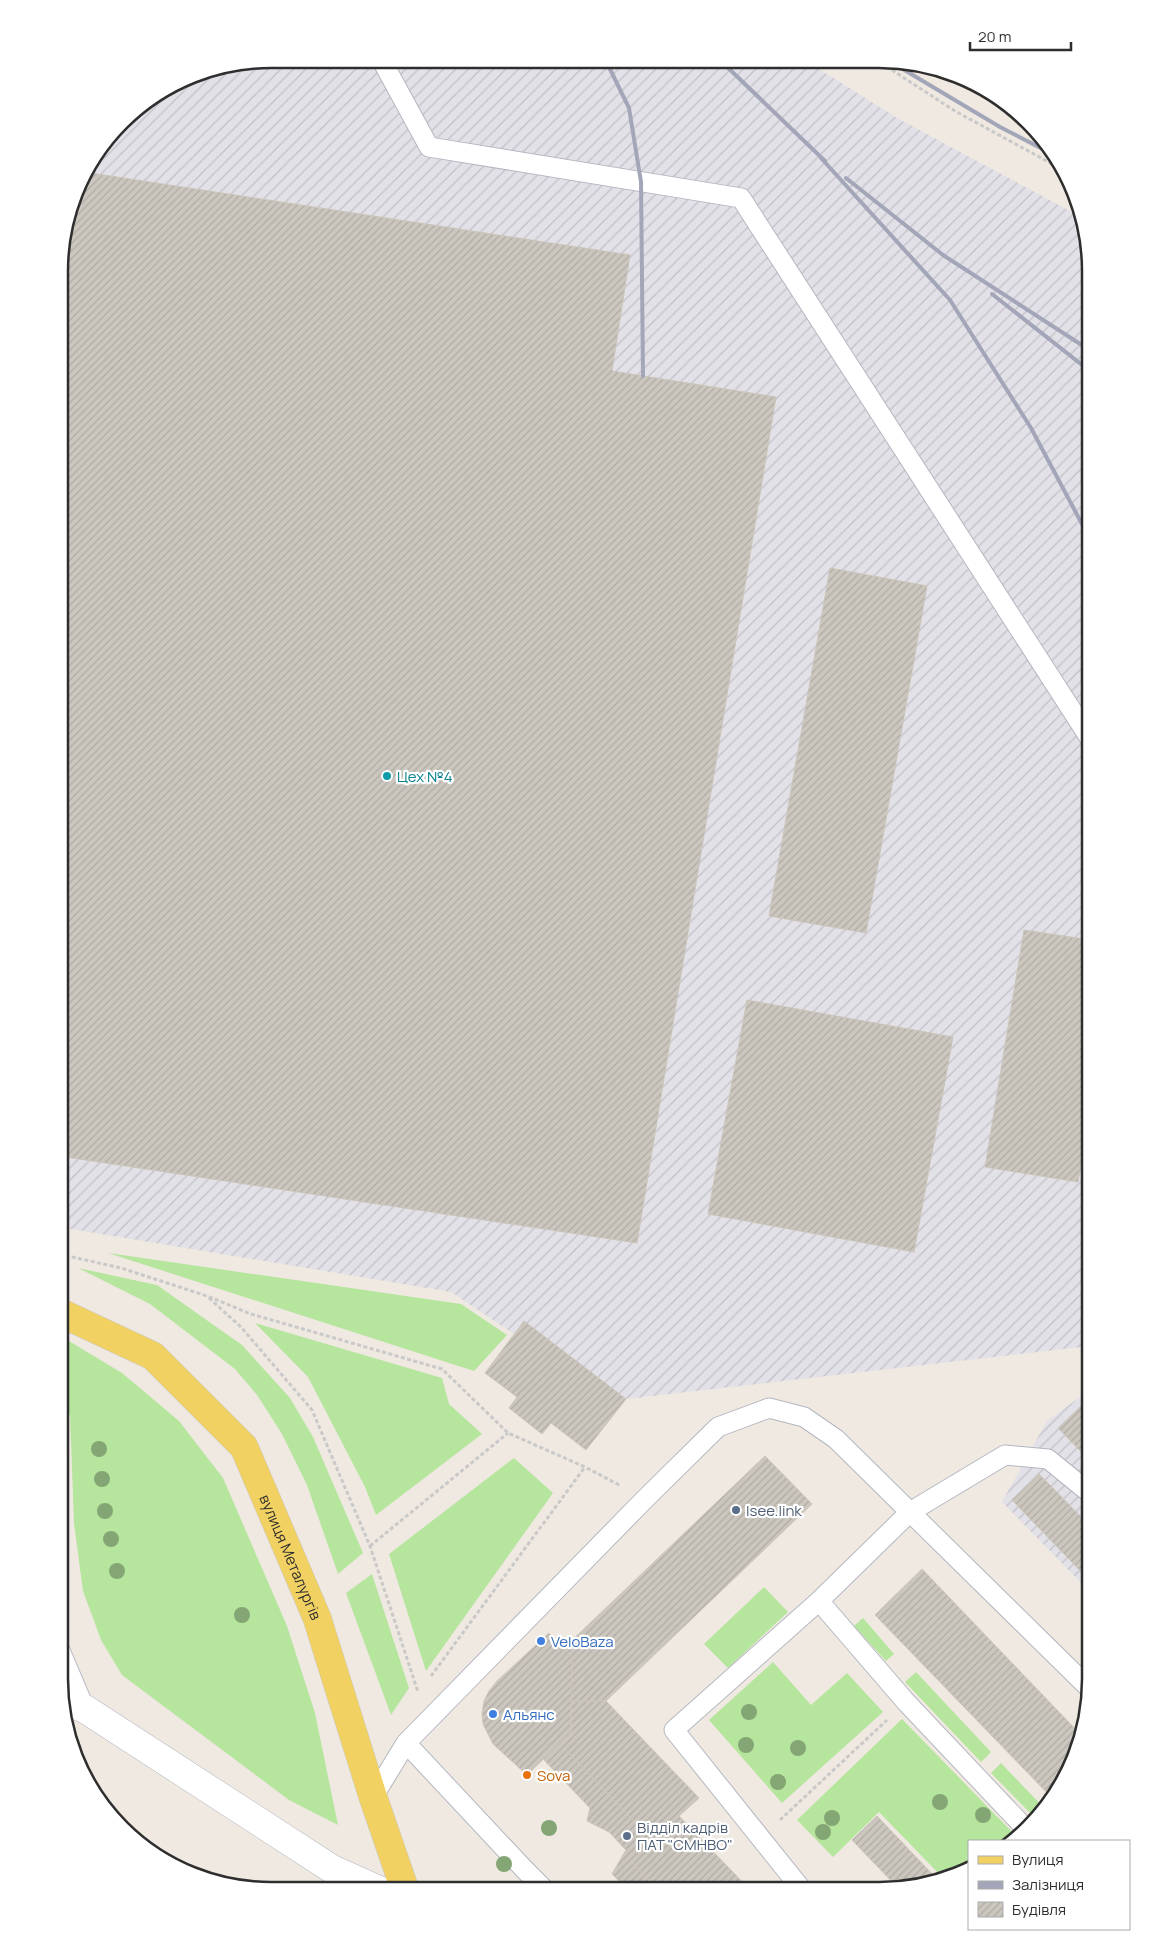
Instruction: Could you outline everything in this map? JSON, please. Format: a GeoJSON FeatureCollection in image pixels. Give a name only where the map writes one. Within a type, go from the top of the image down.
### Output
{"type":"FeatureCollection","features":[{"type":"Feature","properties":{"kind":"main road","name":"вулиця Металургів"},"geometry":{"type":"LineString","coordinates":[[68,1316],[153,1356],[244,1447],[317,1618],[373,1797],[402,1882]]}},
{"type":"Feature","properties":{"kind":"main road"},"geometry":{"type":"LineString","coordinates":[[74,1704],[332,1870],[360,1882]]}},
{"type":"Feature","properties":{"kind":"lane"},"geometry":{"type":"LineString","coordinates":[[386,68],[429,148],[741,198],[1082,726]]}},
{"type":"Feature","properties":{"kind":"lane"},"geometry":{"type":"LineString","coordinates":[[373,1797],[406,1743],[644,1499],[718,1427],[769,1408],[804,1417],[836,1439],[1082,1681]]}},
{"type":"Feature","properties":{"kind":"lane"},"geometry":{"type":"LineString","coordinates":[[797,1882],[674,1730],[819,1601],[910,1512],[1005,1455],[1048,1459],[1082,1487]]}},
{"type":"Feature","properties":{"kind":"lane"},"geometry":{"type":"LineString","coordinates":[[819,1601],[906,1702],[1022,1824]]}},
{"type":"Feature","properties":{"kind":"lane"},"geometry":{"type":"LineString","coordinates":[[68,1682],[74,1704]]}},
{"type":"Feature","properties":{"kind":"lane"},"geometry":{"type":"LineString","coordinates":[[406,1743],[538,1882]]}},
{"type":"Feature","properties":{"kind":"path"},"geometry":{"type":"LineString","coordinates":[[890,68],[955,111],[1052,164]]}},
{"type":"Feature","properties":{"kind":"path"},"geometry":{"type":"LineString","coordinates":[[68,1256],[122,1268],[207,1296],[251,1314],[442,1368],[508,1433],[585,1467],[644,1499]]}},
{"type":"Feature","properties":{"kind":"path"},"geometry":{"type":"LineString","coordinates":[[207,1296],[241,1327],[312,1410],[370,1546],[418,1693]]}},
{"type":"Feature","properties":{"kind":"path"},"geometry":{"type":"LineString","coordinates":[[370,1546],[508,1433]]}},
{"type":"Feature","properties":{"kind":"path"},"geometry":{"type":"LineString","coordinates":[[430,1677],[585,1467]]}},
{"type":"Feature","properties":{"kind":"path"},"geometry":{"type":"LineString","coordinates":[[406,1743],[418,1693],[424,1685]]}},
{"type":"Feature","properties":{"kind":"path"},"geometry":{"type":"LineString","coordinates":[[762,1837],[906,1702]]}},
{"type":"Feature","properties":{"kind":"shaded area"},"geometry":{"type":"Polygon","coordinates":[[[257,68],[818,68],[897,118],[1075,213],[1079,231],[1082,257],[1082,1347],[626,1399],[524,1322],[514,1334],[451,1292],[68,1228],[68,257],[74,218],[88,181],[109,147],[127,127],[147,109],[181,88],[205,78],[231,71],[257,68]]]}},
{"type":"Feature","properties":{"kind":"shaded area"},"geometry":{"type":"Polygon","coordinates":[[[1082,1396],[1082,1584],[1002,1502],[1047,1421],[1082,1396]]]}},
{"type":"Feature","properties":{"kind":"green space"},"geometry":{"type":"Polygon","coordinates":[[[108,1253],[461,1304],[507,1335],[474,1371],[108,1253]]]}},
{"type":"Feature","properties":{"kind":"green space"},"geometry":{"type":"Polygon","coordinates":[[[78,1268],[157,1285],[242,1345],[290,1398],[313,1437],[363,1553],[338,1574],[307,1485],[282,1434],[257,1395],[235,1369],[150,1304],[78,1268]]]}},
{"type":"Feature","properties":{"kind":"green space"},"geometry":{"type":"Polygon","coordinates":[[[255,1323],[442,1378],[449,1404],[482,1434],[376,1515],[365,1487],[308,1377],[255,1323]]]}},
{"type":"Feature","properties":{"kind":"green space"},"geometry":{"type":"Polygon","coordinates":[[[68,1340],[122,1373],[179,1421],[223,1478],[287,1626],[315,1713],[338,1825],[289,1800],[122,1675],[101,1640],[83,1591],[74,1523],[70,1415],[68,1412],[68,1340]]]}},
{"type":"Feature","properties":{"kind":"green space"},"geometry":{"type":"Polygon","coordinates":[[[514,1458],[553,1493],[426,1671],[389,1554],[514,1458]]]}},
{"type":"Feature","properties":{"kind":"green space"},"geometry":{"type":"Polygon","coordinates":[[[372,1574],[409,1688],[391,1715],[346,1593],[372,1574]]]}},
{"type":"Feature","properties":{"kind":"green space"},"geometry":{"type":"Polygon","coordinates":[[[764,1587],[788,1612],[728,1668],[704,1644],[764,1587]]]}},
{"type":"Feature","properties":{"kind":"green space"},"geometry":{"type":"Polygon","coordinates":[[[863,1618],[894,1654],[886,1661],[854,1626],[863,1618]]]}},
{"type":"Feature","properties":{"kind":"green space"},"geometry":{"type":"Polygon","coordinates":[[[773,1662],[811,1705],[847,1673],[883,1712],[782,1803],[709,1720],[773,1662]]]}},
{"type":"Feature","properties":{"kind":"green space"},"geometry":{"type":"Polygon","coordinates":[[[916,1672],[991,1752],[981,1762],[905,1682],[916,1672]]]}},
{"type":"Feature","properties":{"kind":"green space"},"geometry":{"type":"Polygon","coordinates":[[[902,1719],[1013,1832],[1004,1840],[968,1840],[968,1862],[939,1874],[879,1812],[833,1857],[797,1820],[902,1719]]]}},
{"type":"Feature","properties":{"kind":"green space"},"geometry":{"type":"Polygon","coordinates":[[[1001,1763],[1040,1804],[1031,1814],[991,1773],[1001,1763]]]}},
{"type":"Feature","properties":{"kind":"building","name":"Цех №4"},"geometry":{"type":"Polygon","coordinates":[[[92,173],[630,255],[612,371],[776,397],[637,1243],[68,1157],[68,257],[74,218],[92,173]]]}},
{"type":"Feature","properties":{"kind":"building"},"geometry":{"type":"Polygon","coordinates":[[[830,568],[927,586],[866,933],[769,916],[830,568]]]}},
{"type":"Feature","properties":{"kind":"building"},"geometry":{"type":"Polygon","coordinates":[[[1024,930],[1082,939],[1082,1158],[1078,1182],[985,1167],[1024,930]]]}},
{"type":"Feature","properties":{"kind":"building"},"geometry":{"type":"Polygon","coordinates":[[[747,1000],[953,1037],[914,1252],[708,1214],[747,1000]]]}},
{"type":"Feature","properties":{"kind":"building"},"geometry":{"type":"Polygon","coordinates":[[[524,1321],[626,1399],[586,1450],[551,1423],[542,1434],[509,1408],[517,1397],[485,1373],[524,1321]]]}},
{"type":"Feature","properties":{"kind":"building"},"geometry":{"type":"Polygon","coordinates":[[[1082,1405],[1082,1453],[1058,1428],[1082,1405]]]}},
{"type":"Feature","properties":{"kind":"building"},"geometry":{"type":"Polygon","coordinates":[[[765,1456],[812,1504],[606,1701],[571,1701],[572,1656],[564,1648],[765,1456]]]}},
{"type":"Feature","properties":{"kind":"building"},"geometry":{"type":"Polygon","coordinates":[[[1039,1474],[1082,1518],[1082,1573],[1012,1500],[1039,1474]]]}},
{"type":"Feature","properties":{"kind":"building"},"geometry":{"type":"Polygon","coordinates":[[[922,1569],[1076,1730],[1062,1769],[1047,1793],[875,1615],[922,1569]]]}},
{"type":"Feature","properties":{"kind":"building"},"geometry":{"type":"Polygon","coordinates":[[[549,1633],[572,1656],[571,1732],[527,1775],[493,1744],[483,1724],[482,1713],[484,1701],[497,1681],[549,1633]]]}},
{"type":"Feature","properties":{"kind":"building"},"geometry":{"type":"Polygon","coordinates":[[[571,1701],[606,1701],[699,1798],[679,1816],[742,1882],[651,1882],[629,1859],[651,1839],[565,1749],[576,1739],[571,1732],[571,1701]]]}},
{"type":"Feature","properties":{"kind":"building"},"geometry":{"type":"Polygon","coordinates":[[[571,1732],[576,1739],[565,1749],[651,1839],[629,1859],[651,1882],[620,1882],[612,1874],[626,1850],[609,1832],[587,1821],[590,1808],[543,1759],[571,1732]]]}},
{"type":"Feature","properties":{"kind":"building"},"geometry":{"type":"Polygon","coordinates":[[[877,1816],[934,1876],[892,1882],[852,1840],[877,1816]]]}},
{"type":"Feature","properties":{"kind":"railway"},"geometry":{"type":"LineString","coordinates":[[609,68],[629,108],[641,182],[643,376]]}},
{"type":"Feature","properties":{"kind":"railway"},"geometry":{"type":"LineString","coordinates":[[728,68],[825,161]]}},
{"type":"Feature","properties":{"kind":"railway"},"geometry":{"type":"LineString","coordinates":[[902,69],[1000,127],[1042,149]]}},
{"type":"Feature","properties":{"kind":"railway"},"geometry":{"type":"LineString","coordinates":[[821,158],[950,300],[1031,428],[1082,524]]}},
{"type":"Feature","properties":{"kind":"railway"},"geometry":{"type":"LineString","coordinates":[[846,178],[943,255],[1082,345]]}},
{"type":"Feature","properties":{"kind":"railway"},"geometry":{"type":"LineString","coordinates":[[992,294],[1082,365]]}},
{"type":"Feature","properties":{"kind":"place","name":"Цех №4"},"geometry":{"type":"Point","coordinates":[387,776]}},
{"type":"Feature","properties":{"kind":"place","name":"Isee.link"},"geometry":{"type":"Point","coordinates":[736,1510]}},
{"type":"Feature","properties":{"kind":"place","name":"VeloBaza"},"geometry":{"type":"Point","coordinates":[541,1641]}},
{"type":"Feature","properties":{"kind":"place","name":"Альянс"},"geometry":{"type":"Point","coordinates":[493,1714]}},
{"type":"Feature","properties":{"kind":"place","name":"Sova"},"geometry":{"type":"Point","coordinates":[527,1775]}},
{"type":"Feature","properties":{"kind":"place","name":"Відділ кадрів ПАТ \"СМНВО\""},"geometry":{"type":"Point","coordinates":[627,1836]}}]}
